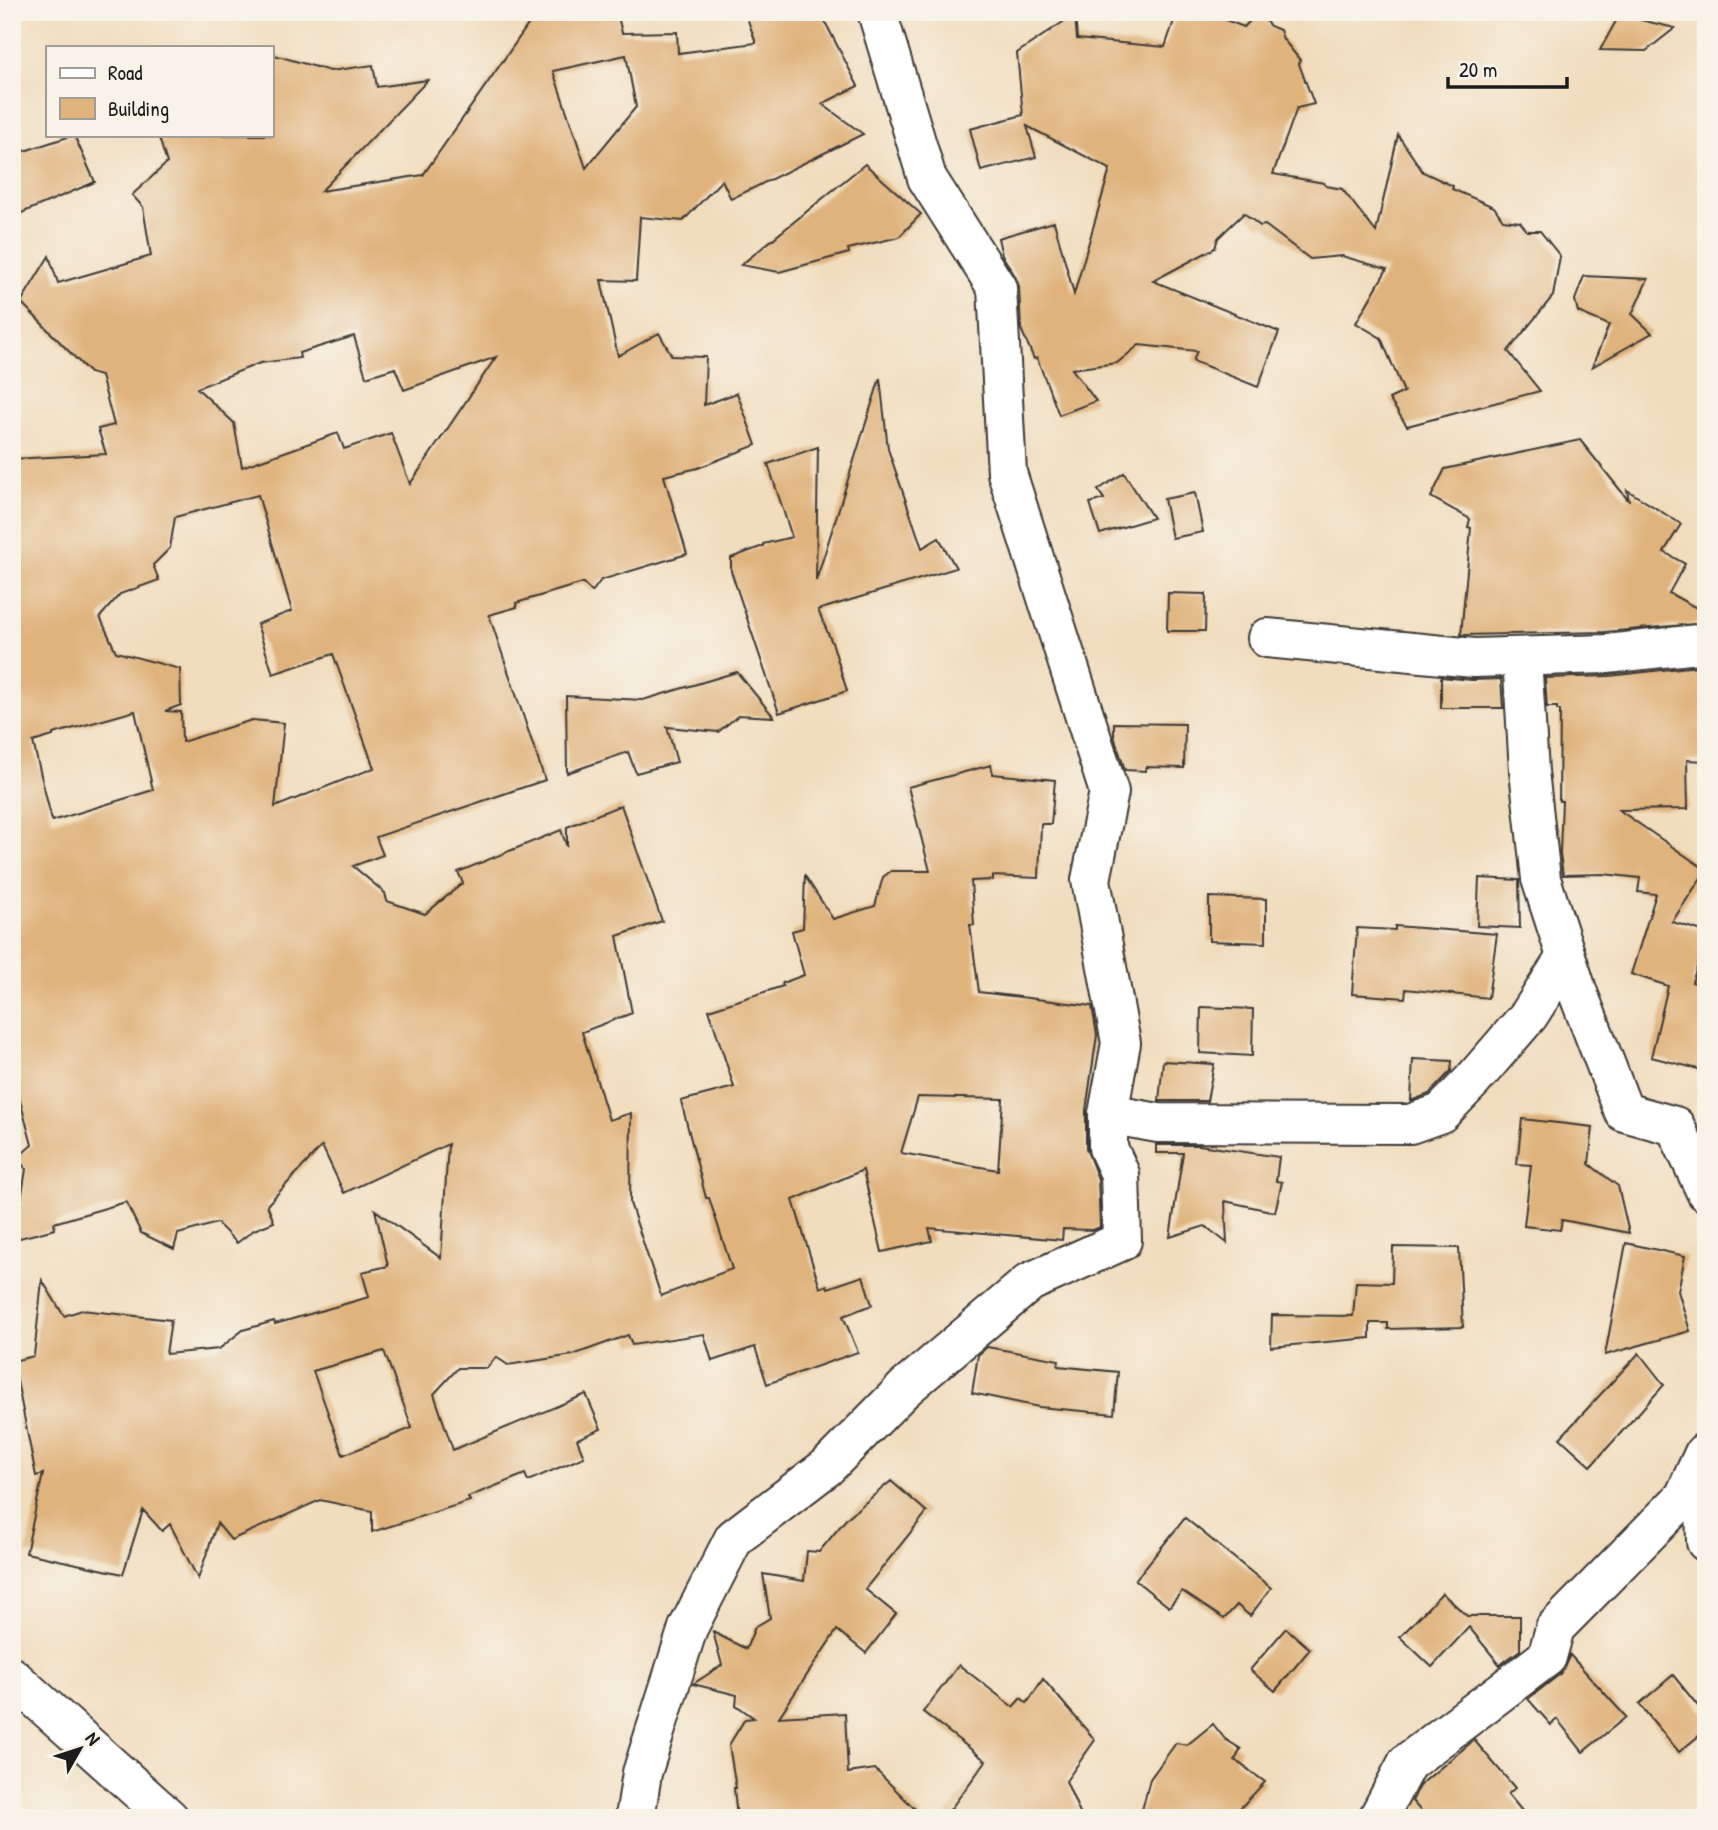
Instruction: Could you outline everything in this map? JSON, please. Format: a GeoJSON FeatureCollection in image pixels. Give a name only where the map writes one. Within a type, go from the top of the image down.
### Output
{"type":"FeatureCollection","features":[{"type":"Feature","properties":{"kind":"street"},"geometry":{"type":"LineString","coordinates":[[635,1818],[642,1773],[688,1628],[734,1538],[827,1467],[904,1389],[1030,1282],[1122,1241],[1120,1174],[1108,1148],[1108,1114],[1121,1043],[1091,880],[1109,792],[1007,473],[997,288],[927,178],[877,12]]}},
{"type":"Feature","properties":{"kind":"street"},"geometry":{"type":"LineString","coordinates":[[1267,638],[1474,657],[1607,654],[1706,645]]}},
{"type":"Feature","properties":{"kind":"street"},"geometry":{"type":"LineString","coordinates":[[1522,657],[1528,771],[1541,879],[1578,993],[1624,1112],[1675,1126],[1706,1192]]}},
{"type":"Feature","properties":{"kind":"street"},"geometry":{"type":"LineString","coordinates":[[1108,1114],[1158,1123],[1410,1124],[1441,1113],[1472,1081],[1529,1014],[1566,957]]}},
{"type":"Feature","properties":{"kind":"street"},"geometry":{"type":"LineString","coordinates":[[1705,1451],[1706,1542]]}},
{"type":"Feature","properties":{"kind":"street"},"geometry":{"type":"LineString","coordinates":[[1378,1818],[1407,1763],[1547,1657],[1555,1628],[1684,1497],[1705,1451]]}},
{"type":"Feature","properties":{"kind":"street"},"geometry":{"type":"LineString","coordinates":[[12,1677],[169,1818]]}},
{"type":"Feature","properties":{"kind":"building"},"geometry":{"type":"Polygon","coordinates":[[[537,12],[617,12],[622,33],[677,32],[678,53],[756,43],[745,12],[820,12],[858,86],[822,104],[863,134],[731,199],[722,180],[683,221],[640,217],[636,281],[601,280],[618,356],[659,333],[672,356],[706,357],[704,405],[737,393],[756,445],[698,468],[664,476],[687,554],[601,580],[592,592],[583,583],[516,603],[517,607],[489,615],[545,780],[376,837],[383,855],[353,866],[385,893],[387,901],[425,914],[463,883],[458,872],[561,830],[567,847],[567,827],[621,805],[662,921],[617,936],[632,1013],[582,1032],[609,1120],[631,1113],[630,1203],[661,1296],[732,1269],[709,1198],[706,1198],[681,1101],[734,1087],[709,1010],[783,986],[782,983],[804,975],[792,931],[803,928],[805,876],[833,919],[875,906],[883,877],[891,871],[930,871],[908,787],[991,765],[993,774],[1055,780],[1051,824],[1041,824],[1039,878],[993,876],[993,880],[971,881],[974,925],[970,925],[979,992],[1092,1006],[1097,1035],[1086,1110],[1086,1148],[1098,1179],[1100,1227],[1093,1230],[1063,1229],[1062,1240],[929,1228],[932,1241],[882,1252],[863,1170],[793,1200],[820,1288],[827,1285],[828,1288],[863,1276],[872,1305],[843,1316],[858,1352],[767,1384],[755,1347],[712,1361],[704,1334],[632,1345],[628,1335],[573,1355],[508,1365],[496,1357],[487,1368],[458,1368],[434,1394],[453,1450],[586,1394],[601,1429],[577,1439],[584,1457],[528,1481],[525,1474],[468,1497],[470,1501],[372,1532],[372,1511],[320,1500],[231,1540],[217,1523],[198,1579],[170,1524],[162,1531],[143,1510],[123,1574],[26,1553],[43,1474],[36,1476],[13,1361],[34,1356],[42,1280],[64,1316],[82,1310],[171,1320],[166,1354],[219,1349],[243,1330],[274,1321],[275,1324],[369,1297],[362,1272],[388,1266],[375,1210],[441,1258],[448,1144],[344,1193],[322,1146],[267,1205],[274,1222],[254,1230],[237,1243],[217,1223],[178,1234],[174,1249],[141,1233],[126,1202],[54,1223],[55,1229],[12,1240],[12,1209],[20,1207],[26,1169],[17,1158],[32,1145],[12,1071],[12,459],[106,454],[98,429],[114,425],[101,376],[90,373],[21,302],[49,256],[58,283],[151,256],[143,207],[132,195],[167,163],[158,136],[273,136],[273,55],[330,71],[373,65],[377,87],[428,80],[321,191],[423,175],[537,12]],[[626,55],[553,71],[586,168],[636,107],[626,55]],[[354,336],[299,353],[300,358],[260,363],[197,388],[234,423],[242,467],[338,433],[344,449],[391,433],[410,484],[496,357],[404,390],[395,368],[366,377],[354,336]],[[258,495],[175,517],[170,548],[153,565],[159,580],[120,594],[100,617],[116,652],[180,669],[181,705],[165,711],[181,712],[182,742],[252,720],[284,723],[275,807],[374,768],[333,654],[273,674],[257,624],[292,611],[258,495]],[[135,711],[33,742],[52,821],[153,790],[135,711]],[[918,1097],[901,1153],[998,1170],[1003,1099],[918,1097]],[[384,1351],[313,1371],[343,1455],[412,1428],[384,1351]]]}},
{"type":"Feature","properties":{"kind":"building"},"geometry":{"type":"Polygon","coordinates":[[[1177,12],[1205,12],[1244,27],[1258,13],[1270,26],[1280,30],[1283,39],[1300,60],[1299,64],[1314,104],[1297,108],[1273,174],[1342,189],[1376,232],[1398,135],[1423,172],[1453,186],[1452,189],[1494,207],[1503,220],[1520,222],[1527,231],[1540,231],[1560,256],[1553,296],[1508,351],[1540,391],[1407,426],[1389,399],[1404,392],[1381,338],[1356,323],[1387,269],[1342,256],[1310,259],[1265,225],[1260,226],[1244,213],[1218,238],[1215,248],[1153,281],[1279,332],[1258,387],[1193,361],[1197,351],[1139,345],[1117,363],[1072,369],[1096,401],[1059,415],[1037,358],[1034,359],[1021,329],[1019,286],[1002,255],[998,238],[1054,222],[1074,294],[1110,169],[1027,126],[1036,157],[981,171],[970,129],[1023,115],[1017,53],[1075,14],[1077,39],[1165,47],[1177,12]]]}},
{"type":"Feature","properties":{"kind":"building"},"geometry":{"type":"Polygon","coordinates":[[[1621,12],[1638,12],[1640,20],[1675,28],[1646,51],[1600,50],[1621,12]]]}},
{"type":"Feature","properties":{"kind":"building"},"geometry":{"type":"Polygon","coordinates":[[[74,136],[95,182],[12,217],[12,155],[74,136]]]}},
{"type":"Feature","properties":{"kind":"building"},"geometry":{"type":"Polygon","coordinates":[[[865,164],[921,214],[899,237],[848,249],[849,253],[779,272],[741,265],[865,164]]]}},
{"type":"Feature","properties":{"kind":"building"},"geometry":{"type":"Polygon","coordinates":[[[1584,276],[1648,279],[1632,314],[1652,333],[1592,367],[1609,325],[1578,312],[1575,300],[1584,276]]]}},
{"type":"Feature","properties":{"kind":"building"},"geometry":{"type":"Polygon","coordinates":[[[880,378],[888,449],[922,548],[939,538],[956,568],[818,610],[833,645],[847,691],[779,713],[731,571],[731,558],[763,544],[792,537],[768,464],[818,447],[816,581],[880,378]]]}},
{"type":"Feature","properties":{"kind":"building"},"geometry":{"type":"Polygon","coordinates":[[[1580,440],[1629,501],[1627,490],[1681,524],[1664,552],[1685,564],[1669,593],[1706,613],[1706,623],[1605,632],[1461,635],[1471,528],[1468,527],[1470,519],[1431,497],[1445,469],[1580,440]]]}},
{"type":"Feature","properties":{"kind":"building"},"geometry":{"type":"Polygon","coordinates":[[[1124,473],[1153,518],[1100,534],[1090,503],[1104,499],[1098,490],[1124,473]]]}},
{"type":"Feature","properties":{"kind":"building"},"geometry":{"type":"Polygon","coordinates":[[[1195,493],[1203,532],[1172,538],[1164,499],[1195,493]]]}},
{"type":"Feature","properties":{"kind":"building"},"geometry":{"type":"Polygon","coordinates":[[[1168,593],[1206,594],[1205,631],[1167,631],[1168,593]]]}},
{"type":"Feature","properties":{"kind":"building"},"geometry":{"type":"Polygon","coordinates":[[[1706,666],[1706,761],[1687,760],[1688,809],[1619,810],[1706,870],[1672,922],[1706,932],[1706,941],[1692,982],[1706,986],[1706,1071],[1651,1057],[1668,986],[1631,974],[1656,894],[1638,892],[1640,878],[1603,874],[1563,875],[1560,854],[1562,801],[1559,801],[1560,710],[1557,710],[1557,707],[1547,707],[1545,678],[1609,676],[1706,666]]]}},
{"type":"Feature","properties":{"kind":"building"},"geometry":{"type":"Polygon","coordinates":[[[737,672],[774,717],[739,715],[718,732],[667,727],[677,762],[636,773],[628,752],[567,773],[566,696],[643,700],[737,672]]]}},
{"type":"Feature","properties":{"kind":"building"},"geometry":{"type":"Polygon","coordinates":[[[1441,677],[1501,679],[1503,708],[1441,708],[1441,677]]]}},
{"type":"Feature","properties":{"kind":"building"},"geometry":{"type":"Polygon","coordinates":[[[1114,723],[1185,724],[1184,768],[1146,767],[1146,771],[1125,770],[1114,736],[1114,723]]]}},
{"type":"Feature","properties":{"kind":"building"},"geometry":{"type":"Polygon","coordinates":[[[1479,878],[1519,880],[1520,928],[1477,926],[1479,878]]]}},
{"type":"Feature","properties":{"kind":"building"},"geometry":{"type":"Polygon","coordinates":[[[1209,897],[1266,899],[1266,943],[1209,941],[1209,897]]]}},
{"type":"Feature","properties":{"kind":"building"},"geometry":{"type":"Polygon","coordinates":[[[1395,926],[1497,934],[1488,998],[1406,989],[1405,998],[1352,994],[1357,928],[1395,930],[1395,926]]]}},
{"type":"Feature","properties":{"kind":"building"},"geometry":{"type":"Polygon","coordinates":[[[1201,1007],[1253,1009],[1252,1056],[1200,1053],[1201,1007]]]}},
{"type":"Feature","properties":{"kind":"building"},"geometry":{"type":"Polygon","coordinates":[[[1413,1059],[1452,1061],[1451,1071],[1429,1094],[1411,1100],[1413,1059]]]}},
{"type":"Feature","properties":{"kind":"building"},"geometry":{"type":"Polygon","coordinates":[[[1163,1061],[1214,1064],[1207,1101],[1159,1101],[1163,1061]]]}},
{"type":"Feature","properties":{"kind":"building"},"geometry":{"type":"Polygon","coordinates":[[[1522,1119],[1593,1127],[1589,1164],[1618,1186],[1629,1233],[1562,1220],[1560,1230],[1524,1226],[1531,1165],[1517,1164],[1522,1119]]]}},
{"type":"Feature","properties":{"kind":"building"},"geometry":{"type":"Polygon","coordinates":[[[1156,1145],[1199,1145],[1279,1157],[1276,1181],[1282,1182],[1275,1212],[1225,1201],[1227,1243],[1205,1226],[1170,1237],[1183,1153],[1156,1153],[1156,1145]]]}},
{"type":"Feature","properties":{"kind":"building"},"geometry":{"type":"Polygon","coordinates":[[[1626,1243],[1685,1256],[1678,1291],[1690,1331],[1605,1355],[1626,1243]]]}},
{"type":"Feature","properties":{"kind":"building"},"geometry":{"type":"Polygon","coordinates":[[[1393,1247],[1459,1248],[1463,1327],[1388,1329],[1388,1323],[1370,1323],[1370,1338],[1271,1347],[1272,1315],[1353,1316],[1356,1282],[1392,1283],[1393,1247]]]}},
{"type":"Feature","properties":{"kind":"building"},"geometry":{"type":"Polygon","coordinates":[[[987,1347],[1059,1360],[1058,1366],[1118,1372],[1114,1414],[1039,1407],[972,1393],[978,1355],[987,1347]]]}},
{"type":"Feature","properties":{"kind":"building"},"geometry":{"type":"Polygon","coordinates":[[[1639,1353],[1664,1385],[1591,1466],[1560,1438],[1639,1353]]]}},
{"type":"Feature","properties":{"kind":"building"},"geometry":{"type":"Polygon","coordinates":[[[891,1481],[927,1512],[865,1589],[896,1614],[866,1653],[837,1630],[779,1717],[845,1713],[848,1773],[875,1769],[924,1818],[737,1818],[736,1788],[729,1745],[745,1719],[754,1718],[736,1705],[737,1695],[693,1684],[722,1665],[713,1632],[746,1649],[755,1627],[770,1618],[763,1574],[804,1581],[807,1551],[819,1552],[847,1518],[891,1481]]]}},
{"type":"Feature","properties":{"kind":"building"},"geometry":{"type":"Polygon","coordinates":[[[1185,1518],[1271,1588],[1250,1616],[1237,1605],[1224,1619],[1182,1591],[1169,1607],[1135,1580],[1185,1518]]]}},
{"type":"Feature","properties":{"kind":"building"},"geometry":{"type":"Polygon","coordinates":[[[1442,1593],[1467,1616],[1520,1616],[1520,1650],[1500,1665],[1469,1627],[1432,1667],[1400,1637],[1442,1593]]]}},
{"type":"Feature","properties":{"kind":"building"},"geometry":{"type":"Polygon","coordinates":[[[1286,1628],[1310,1649],[1275,1691],[1250,1670],[1286,1628]]]}},
{"type":"Feature","properties":{"kind":"building"},"geometry":{"type":"Polygon","coordinates":[[[1570,1655],[1626,1717],[1583,1752],[1557,1719],[1551,1725],[1528,1699],[1560,1674],[1570,1655]]]}},
{"type":"Feature","properties":{"kind":"building"},"geometry":{"type":"Polygon","coordinates":[[[959,1665],[1013,1707],[1021,1698],[1027,1703],[1043,1679],[1095,1740],[1066,1781],[1082,1818],[944,1818],[986,1761],[923,1712],[959,1665]]]}},
{"type":"Feature","properties":{"kind":"building"},"geometry":{"type":"Polygon","coordinates":[[[1673,1675],[1706,1716],[1706,1730],[1679,1752],[1639,1704],[1673,1675]]]}},
{"type":"Feature","properties":{"kind":"building"},"geometry":{"type":"Polygon","coordinates":[[[1213,1724],[1225,1739],[1241,1749],[1235,1760],[1265,1782],[1231,1818],[1140,1818],[1150,1779],[1176,1743],[1187,1745],[1213,1724]]]}},
{"type":"Feature","properties":{"kind":"building"},"geometry":{"type":"Polygon","coordinates":[[[1474,1740],[1515,1788],[1508,1794],[1528,1818],[1427,1818],[1412,1801],[1420,1785],[1474,1740]]]}}]}
